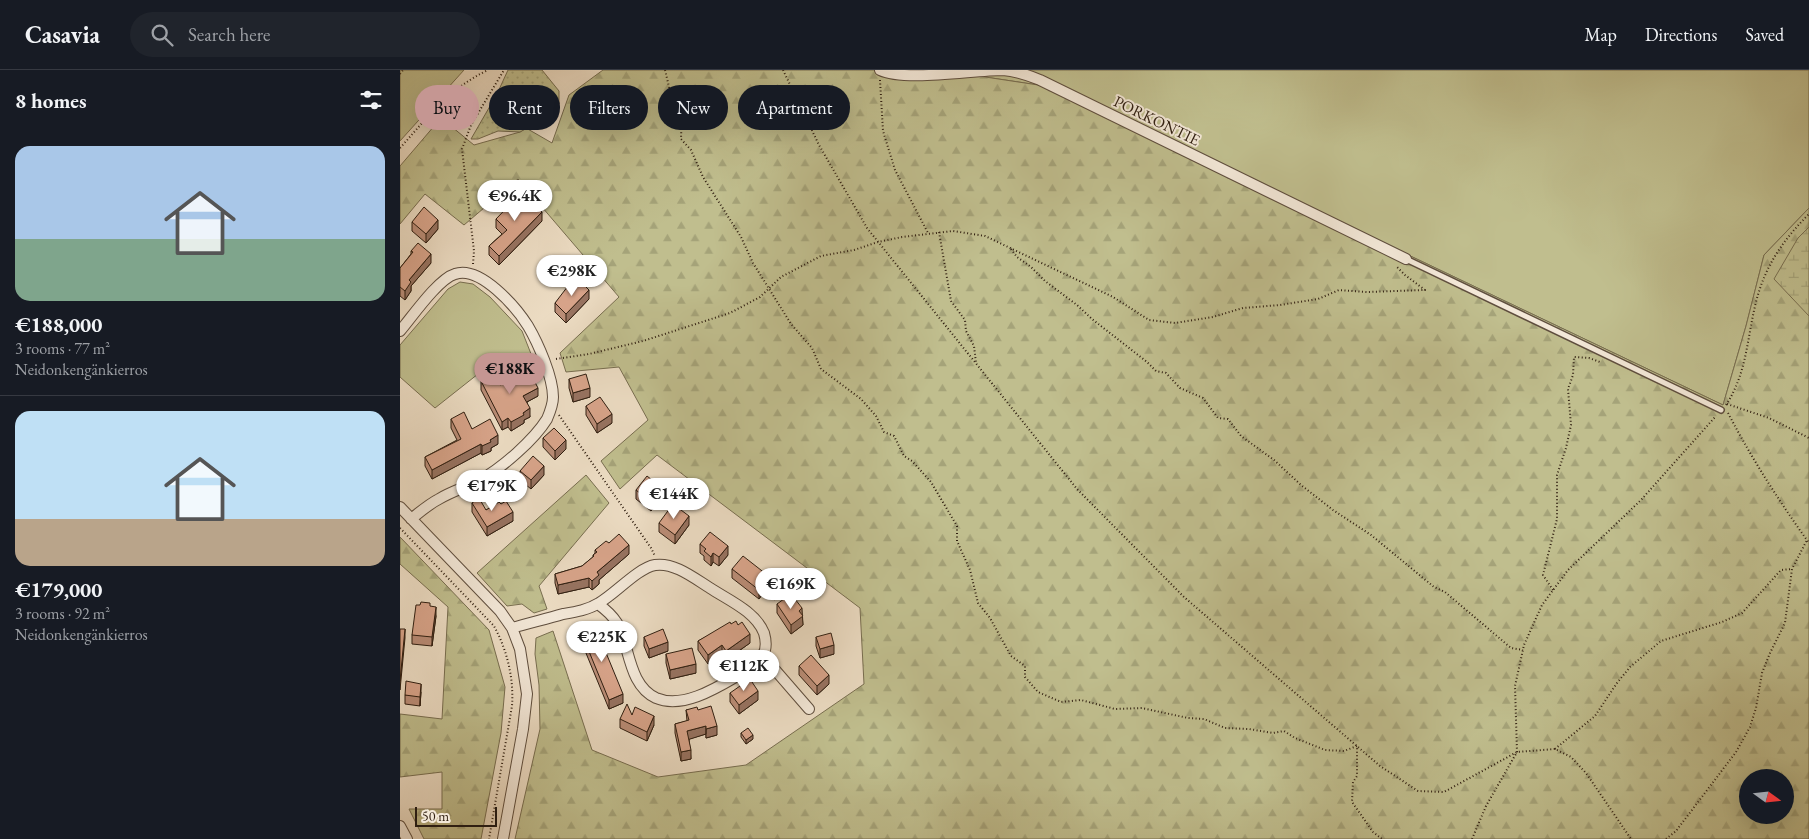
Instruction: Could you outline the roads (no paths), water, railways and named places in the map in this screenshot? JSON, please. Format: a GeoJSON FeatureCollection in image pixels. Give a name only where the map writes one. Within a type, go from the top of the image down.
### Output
{"type":"FeatureCollection","features":[{"type":"Feature","properties":{"kind":"street","name":"PORKONTIE"},"geometry":{"type":"LineString","coordinates":[[880,70],[890,73],[917,75],[1004,70],[1024,74],[1040,80],[1406,259]]}},
{"type":"Feature","properties":{"kind":"street"},"geometry":{"type":"LineString","coordinates":[[400,331],[447,278],[456,273],[473,274],[489,284],[519,314],[528,327],[544,362],[552,388],[552,405],[542,426],[507,462],[480,480],[438,499],[411,518]]}},
{"type":"Feature","properties":{"kind":"street"},"geometry":{"type":"LineString","coordinates":[[400,507],[500,611],[512,628],[520,649],[527,694],[524,729],[503,839]]}},
{"type":"Feature","properties":{"kind":"street"},"geometry":{"type":"LineString","coordinates":[[512,628],[598,604],[643,570],[659,565],[680,570],[754,617],[765,637],[766,644],[763,656],[749,668],[701,696],[676,700],[659,699],[648,693],[639,683],[616,621],[598,604]]}},
{"type":"Feature","properties":{"kind":"street"},"geometry":{"type":"LineString","coordinates":[[763,656],[809,709]]}},
{"type":"Feature","properties":{"kind":"street"},"geometry":{"type":"LineString","coordinates":[[400,826],[407,839]]}},
{"type":"Feature","properties":{"kind":"lane"},"geometry":{"type":"LineString","coordinates":[[1406,259],[1723,407]]}}]}
